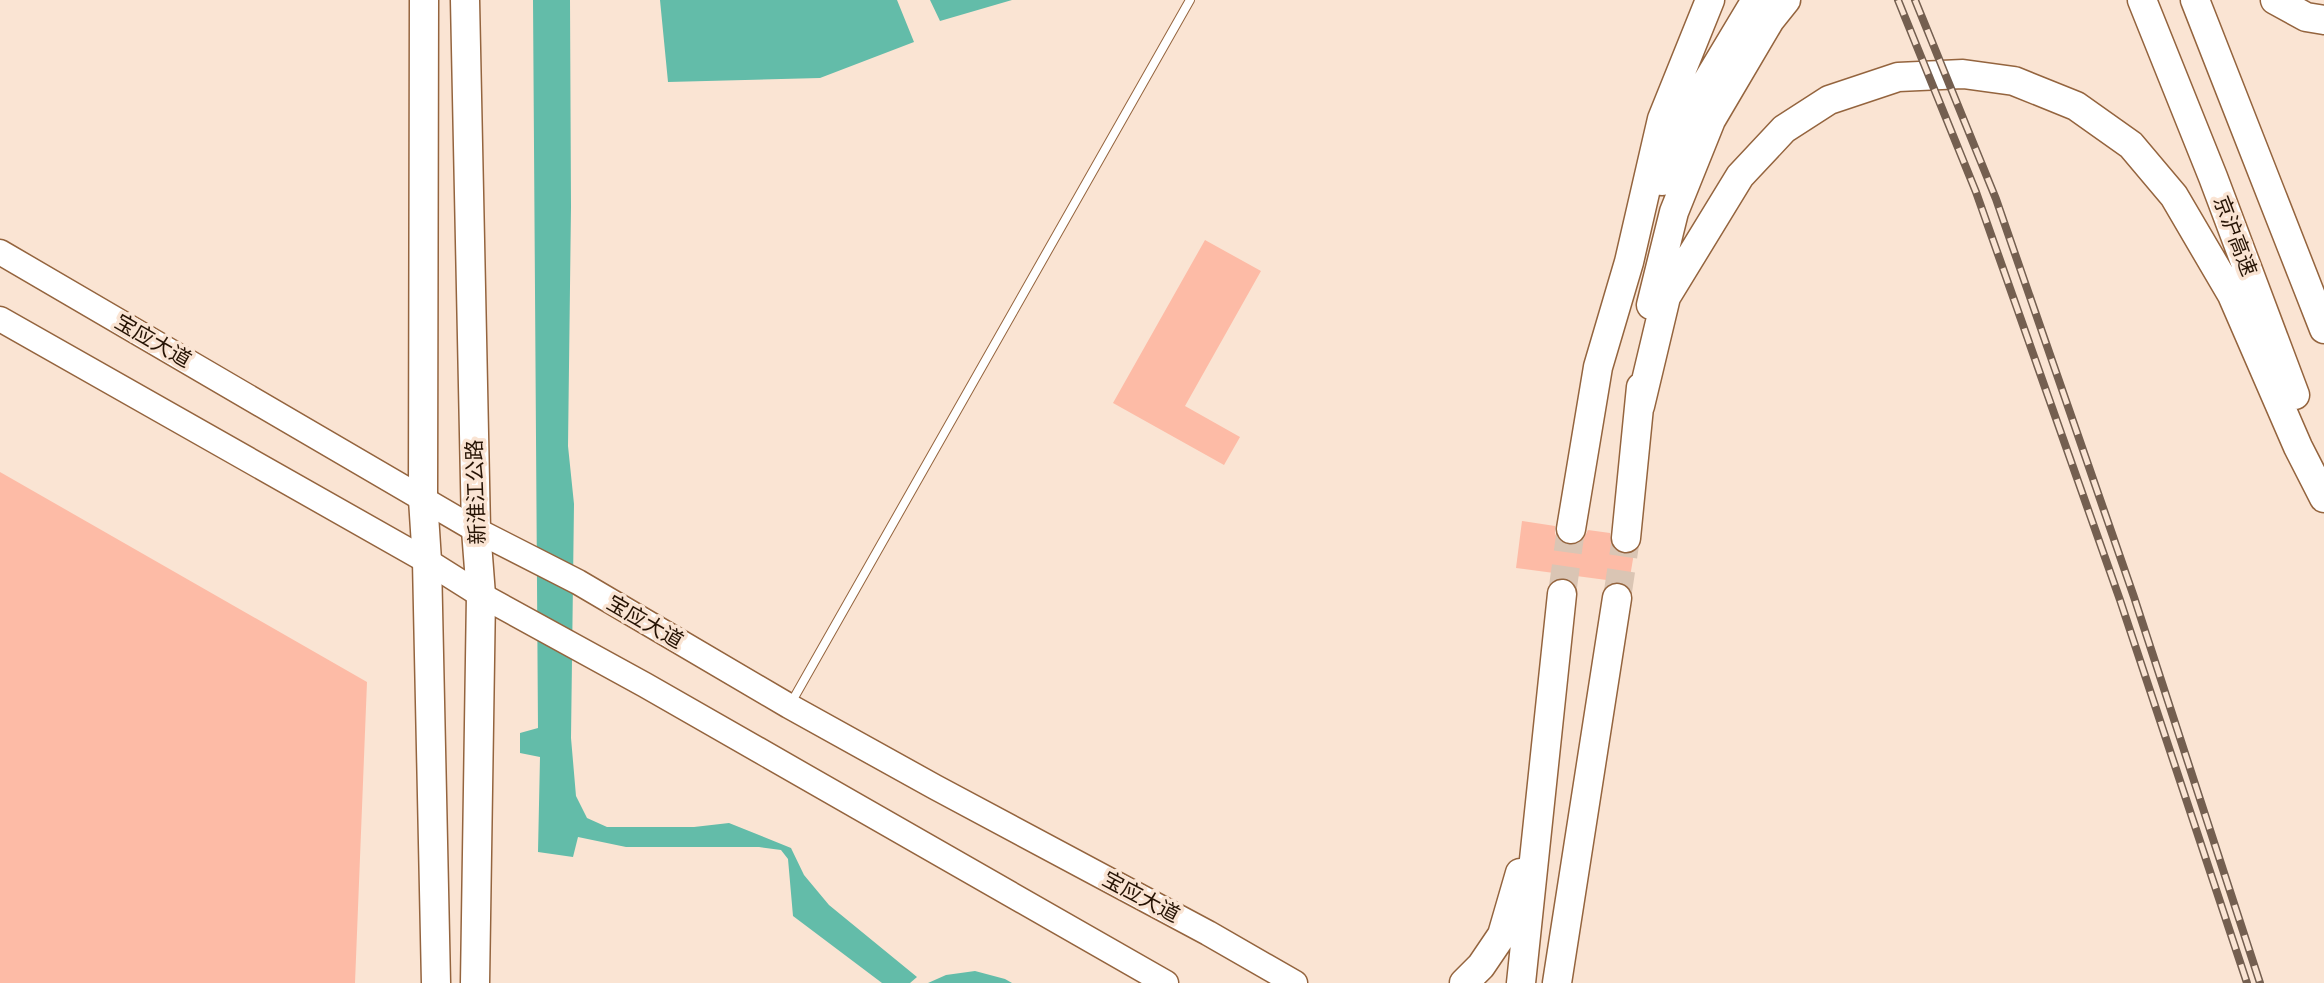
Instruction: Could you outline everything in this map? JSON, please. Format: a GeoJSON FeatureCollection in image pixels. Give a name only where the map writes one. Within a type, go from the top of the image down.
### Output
{"type":"FeatureCollection","features":[{"type":"Feature","properties":{"kind":"highway"},"geometry":{"type":"LineString","coordinates":[[424,0],[423,499],[427,561],[436,983]]}},
{"type":"Feature","properties":{"kind":"highway","name":"新淮江公路"},"geometry":{"type":"LineString","coordinates":[[465,0],[477,530],[481,595],[475,983]]}},
{"type":"Feature","properties":{"kind":"highway"},"geometry":{"type":"LineString","coordinates":[[1571,529],[1598,366],[1629,262],[1662,119],[1710,0]]}},
{"type":"Feature","properties":{"kind":"highway"},"geometry":{"type":"LineString","coordinates":[[1629,262],[1693,105],[1756,0]]}},
{"type":"Feature","properties":{"kind":"highway"},"geometry":{"type":"LineString","coordinates":[[1626,538],[1644,343],[1674,212],[1712,120],[1770,20],[1786,0]]}},
{"type":"Feature","properties":{"kind":"highway","name":"京沪高速"},"geometry":{"type":"LineString","coordinates":[[2143,0],[2213,177],[2324,473]]}},
{"type":"Feature","properties":{"kind":"highway"},"geometry":{"type":"LineString","coordinates":[[2195,0],[2324,329]]}},
{"type":"Feature","properties":{"kind":"highway"},"geometry":{"type":"LineString","coordinates":[[2275,0],[2306,17],[2324,20]]}},
{"type":"Feature","properties":{"kind":"highway"},"geometry":{"type":"LineString","coordinates":[[1640,406],[1666,297],[1740,176],[1784,129],[1829,100],[1898,77],[1963,74],[2014,81],[2076,106],[2131,145],[2174,196],[2232,295],[2298,447],[2324,498]]}},
{"type":"Feature","properties":{"kind":"highway"},"geometry":{"type":"LineString","coordinates":[[1521,983],[1562,594]]}},
{"type":"Feature","properties":{"kind":"highway"},"geometry":{"type":"LineString","coordinates":[[1558,983],[1617,598]]}},
{"type":"Feature","properties":{"kind":"highway"},"geometry":{"type":"LineString","coordinates":[[1464,983],[1481,966],[1502,934],[1538,821]]}},
{"type":"Feature","properties":{"kind":"main road","name":"宝应大道"},"geometry":{"type":"LineString","coordinates":[[0,252],[477,530],[578,582],[789,706],[1295,983]]}},
{"type":"Feature","properties":{"kind":"main road"},"geometry":{"type":"LineString","coordinates":[[0,319],[1166,983]]}},
{"type":"Feature","properties":{"kind":"lane"},"geometry":{"type":"LineString","coordinates":[[789,706],[1190,0]]}},
{"type":"Feature","properties":{"kind":"water"},"geometry":{"type":"Polygon","coordinates":[[[533,0],[570,0],[568,446],[574,504],[571,738],[576,796],[587,818],[607,827],[694,827],[729,823],[791,848],[804,875],[829,905],[917,977],[910,983],[882,983],[793,916],[788,859],[781,850],[759,847],[626,847],[578,837],[573,857],[538,852],[540,757],[520,753],[520,733],[538,728],[533,0]]]}},
{"type":"Feature","properties":{"kind":"water"},"geometry":{"type":"Polygon","coordinates":[[[660,0],[897,0],[914,42],[820,78],[668,82],[660,0]]]}},
{"type":"Feature","properties":{"kind":"water"},"geometry":{"type":"Polygon","coordinates":[[[930,0],[1012,0],[940,21],[930,0]]]}},
{"type":"Feature","properties":{"kind":"water"},"geometry":{"type":"Polygon","coordinates":[[[975,971],[1012,983],[928,983],[946,975],[975,971]]]}},
{"type":"Feature","properties":{"kind":"building"},"geometry":{"type":"Polygon","coordinates":[[[1205,240],[1261,271],[1185,406],[1240,437],[1224,465],[1113,403],[1205,240]]]}},
{"type":"Feature","properties":{"kind":"building"},"geometry":{"type":"Polygon","coordinates":[[[0,472],[367,682],[355,983],[0,983],[0,472]]]}},
{"type":"Feature","properties":{"kind":"building"},"geometry":{"type":"Polygon","coordinates":[[[1522,521],[1555,526],[1555,534],[1560,541],[1569,545],[1576,545],[1583,540],[1588,530],[1610,533],[1611,544],[1616,551],[1625,555],[1634,553],[1629,583],[1516,568],[1522,521]]]}},
{"type":"Feature","properties":{"kind":"tunnel"},"geometry":{"type":"LineString","coordinates":[[1562,594],[1571,529]]}},
{"type":"Feature","properties":{"kind":"tunnel"},"geometry":{"type":"LineString","coordinates":[[1617,598],[1626,538]]}},
{"type":"Feature","properties":{"kind":"railway"},"geometry":{"type":"LineString","coordinates":[[1898,0],[1976,192],[2120,600],[2247,983]]}},
{"type":"Feature","properties":{"kind":"railway"},"geometry":{"type":"LineString","coordinates":[[1915,0],[1996,199],[2134,597],[2260,983]]}}]}
